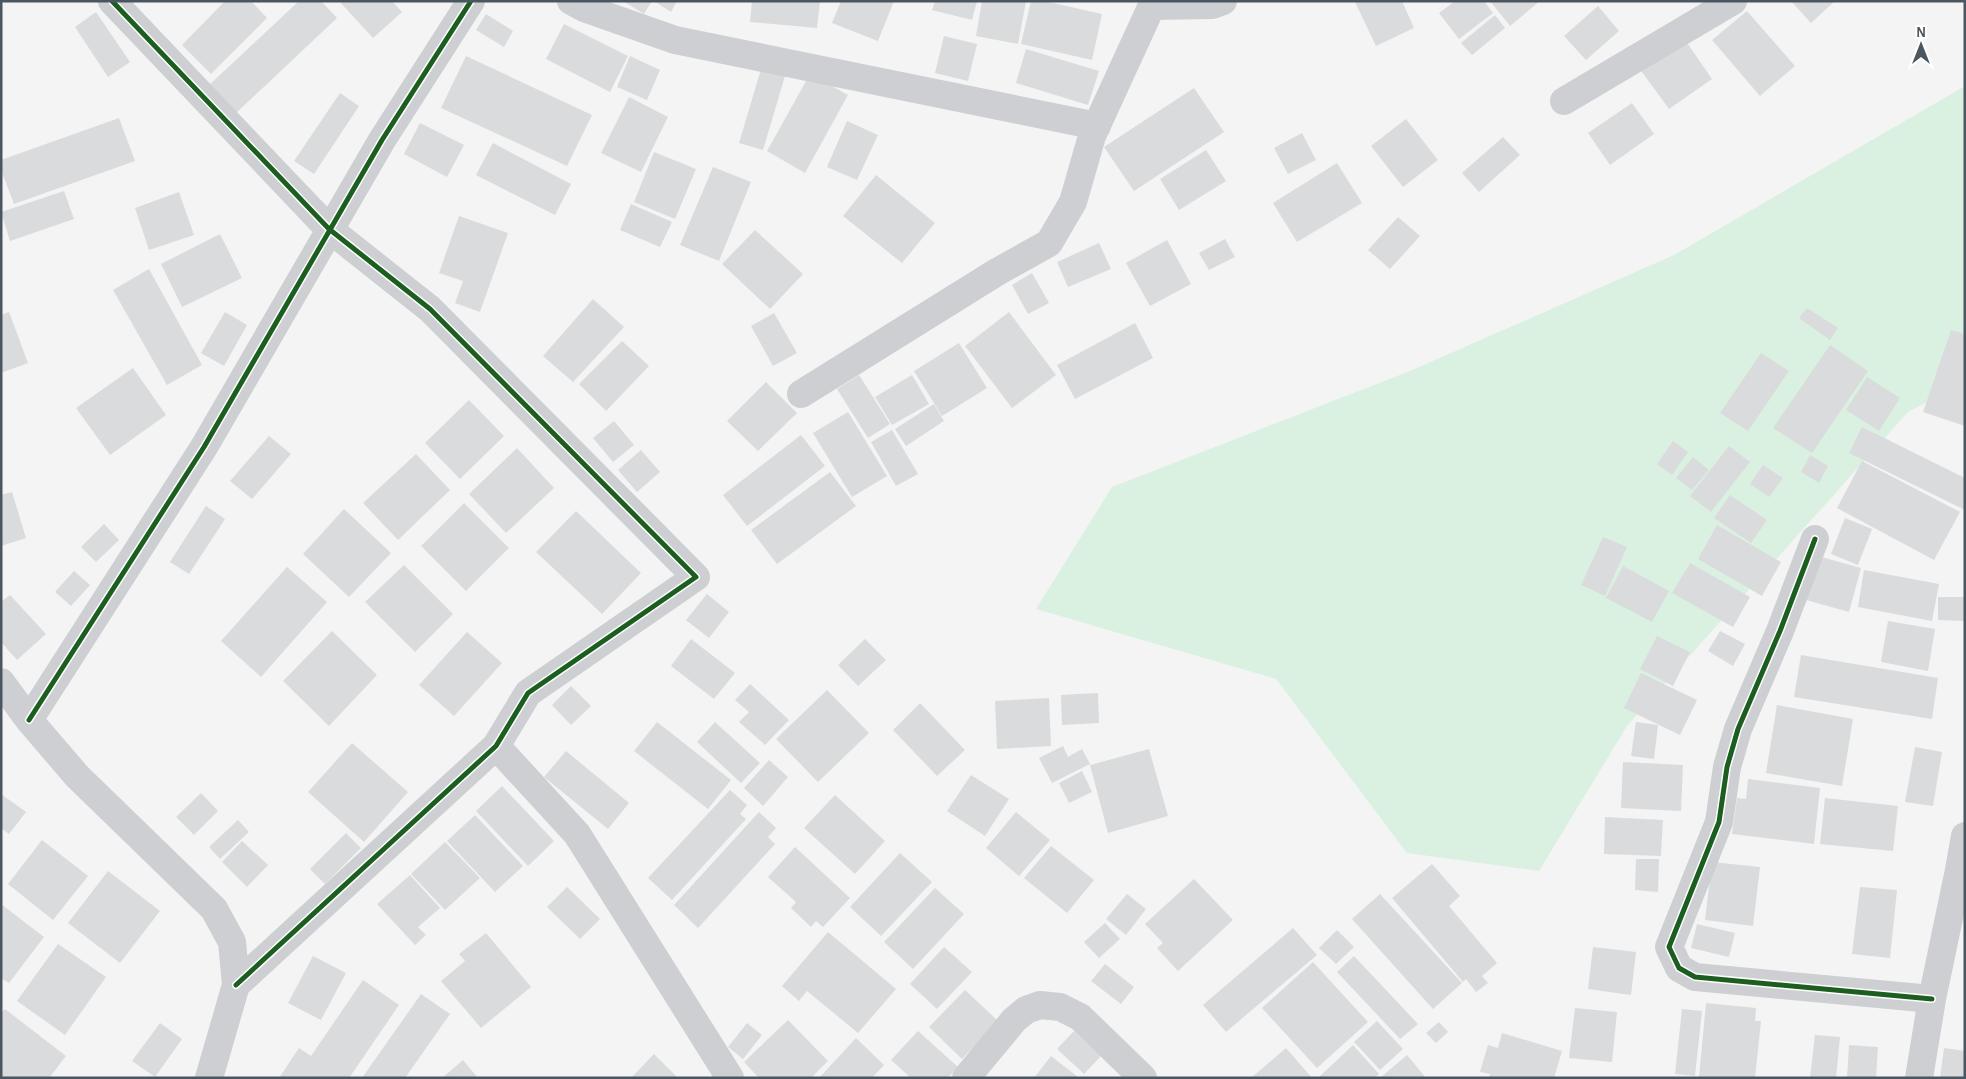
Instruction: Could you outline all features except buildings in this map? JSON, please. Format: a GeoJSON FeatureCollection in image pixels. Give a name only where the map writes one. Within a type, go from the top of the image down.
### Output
{"type":"FeatureCollection","features":[{"type":"Feature","properties":{"kind":"street"},"geometry":{"type":"LineString","coordinates":[[112,1],[330,230],[430,309],[696,577],[528,693],[496,746],[236,986]]}},
{"type":"Feature","properties":{"kind":"street"},"geometry":{"type":"LineString","coordinates":[[29,720],[204,447],[382,140],[471,1]]}},
{"type":"Feature","properties":{"kind":"street"},"geometry":{"type":"LineString","coordinates":[[572,1],[584,8],[675,40],[1097,126]]}},
{"type":"Feature","properties":{"kind":"street"},"geometry":{"type":"LineString","coordinates":[[802,394],[997,272],[1049,243],[1073,202],[1092,136],[1153,4],[1212,5],[1223,1]]}},
{"type":"Feature","properties":{"kind":"street"},"geometry":{"type":"LineString","coordinates":[[1564,101],[1733,1]]}},
{"type":"Feature","properties":{"kind":"street"},"geometry":{"type":"LineString","coordinates":[[1815,539],[1780,631],[1738,730],[1727,767],[1719,822],[1669,947],[1679,968],[1695,977],[1932,998]]}},
{"type":"Feature","properties":{"kind":"street"},"geometry":{"type":"LineString","coordinates":[[1,682],[29,720],[77,776],[214,909],[232,942],[236,986],[209,1078]]}},
{"type":"Feature","properties":{"kind":"street"},"geometry":{"type":"LineString","coordinates":[[496,746],[577,834],[730,1078]]}},
{"type":"Feature","properties":{"kind":"street"},"geometry":{"type":"LineString","coordinates":[[1919,1078],[1932,998],[1962,871],[1965,836]]}},
{"type":"Feature","properties":{"kind":"street"},"geometry":{"type":"LineString","coordinates":[[966,1078],[1014,1020],[1026,1010],[1040,1005],[1060,1007],[1080,1017],[1142,1078]]}},
{"type":"Feature","properties":{"kind":"green space"},"geometry":{"type":"Polygon","coordinates":[[[1965,86],[1965,382],[1908,412],[1627,726],[1539,871],[1407,853],[1276,679],[1036,609],[1112,487],[1410,371],[1674,255],[1965,86]]]}},
{"type":"Feature","properties":{"kind":"cycle path"},"geometry":{"type":"LineString","coordinates":[[112,1],[329,229],[430,309],[696,577],[528,693],[496,746],[236,985]]}},
{"type":"Feature","properties":{"kind":"cycle path"},"geometry":{"type":"LineString","coordinates":[[29,720],[204,447],[382,140],[471,1]]}},
{"type":"Feature","properties":{"kind":"cycle path"},"geometry":{"type":"LineString","coordinates":[[1815,539],[1780,631],[1738,729],[1727,767],[1719,822],[1669,947],[1679,968],[1695,977],[1932,999]]}}]}
